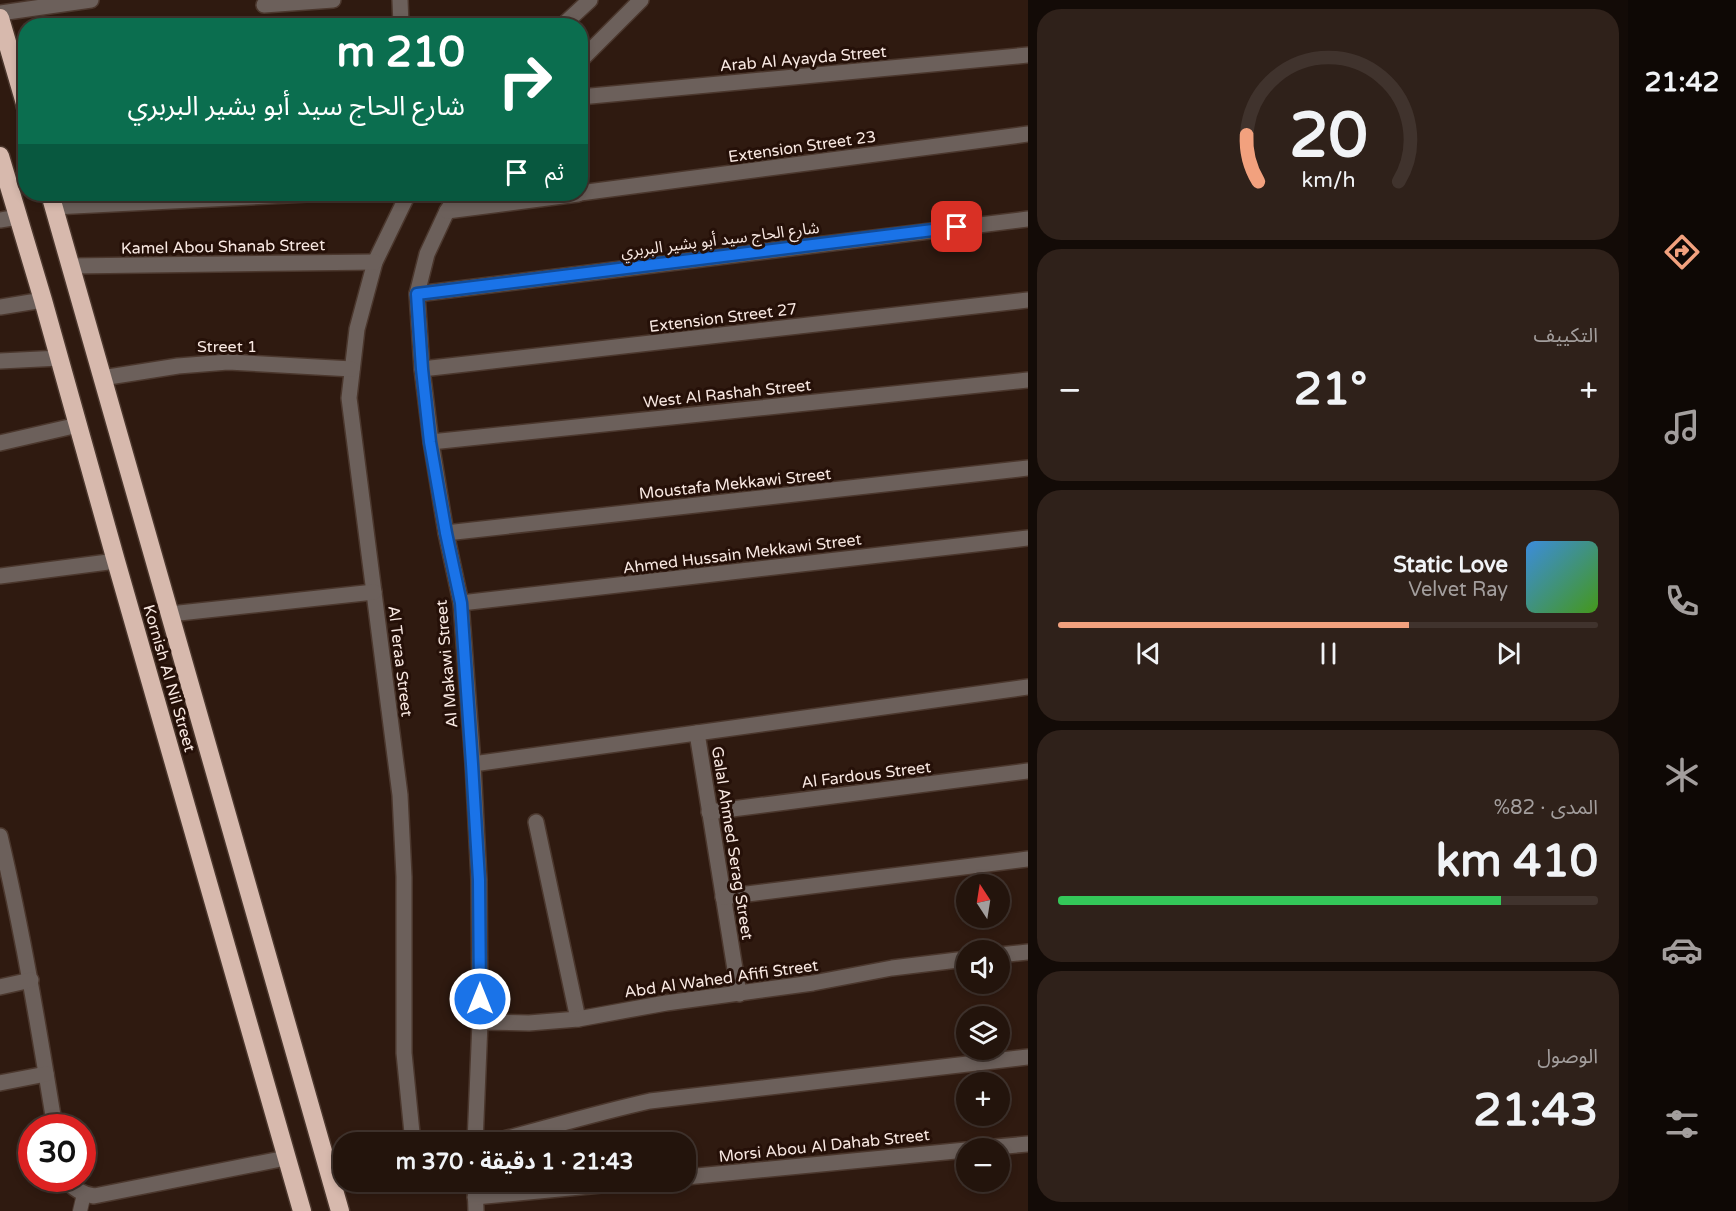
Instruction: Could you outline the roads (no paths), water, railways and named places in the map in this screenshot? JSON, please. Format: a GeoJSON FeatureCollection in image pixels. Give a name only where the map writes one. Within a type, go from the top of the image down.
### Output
{"type":"FeatureCollection","features":[{"type":"Feature","properties":{"kind":"highway"},"geometry":{"type":"LineString","coordinates":[[0,18],[4,48],[18,86]]}},
{"type":"Feature","properties":{"kind":"highway","name":"Kornish Al Nil Street"},"geometry":{"type":"LineString","coordinates":[[0,156],[9,218],[44,300],[116,561],[302,1211]]}},
{"type":"Feature","properties":{"kind":"highway","name":"Kornish Al Nil Street"},"geometry":{"type":"LineString","coordinates":[[52,201],[170,614],[333,1162]]}},
{"type":"Feature","properties":{"kind":"highway","name":"Kornish Al Nil Street"},"geometry":{"type":"LineString","coordinates":[[338,1192],[340,1211]]}},
{"type":"Feature","properties":{"kind":"street"},"geometry":{"type":"LineString","coordinates":[[0,13],[91,0]]}},
{"type":"Feature","properties":{"kind":"street"},"geometry":{"type":"LineString","coordinates":[[264,5],[333,0]]}},
{"type":"Feature","properties":{"kind":"street"},"geometry":{"type":"LineString","coordinates":[[400,0],[401,18]]}},
{"type":"Feature","properties":{"kind":"street"},"geometry":{"type":"LineString","coordinates":[[571,18],[590,0]]}},
{"type":"Feature","properties":{"kind":"street"},"geometry":{"type":"LineString","coordinates":[[588,53],[641,0]]}},
{"type":"Feature","properties":{"kind":"street","name":"Arab Al Ayayda Street"},"geometry":{"type":"LineString","coordinates":[[588,96],[1028,55]]}},
{"type":"Feature","properties":{"kind":"street","name":"Extension Street 23"},"geometry":{"type":"LineString","coordinates":[[588,192],[1028,134]]}},
{"type":"Feature","properties":{"kind":"street","name":"Al Teraa Street"},"geometry":{"type":"LineString","coordinates":[[405,201],[375,262],[357,329],[349,398],[399,795],[404,877],[404,1053],[412,1132]]}},
{"type":"Feature","properties":{"kind":"street","name":"Al Makawi Street"},"geometry":{"type":"LineString","coordinates":[[453,201],[427,254],[417,294],[430,442],[461,603],[479,880],[480,1022],[475,1132]]}},
{"type":"Feature","properties":{"kind":"street","name":"Extension Street 23"},"geometry":{"type":"LineString","coordinates":[[447,211],[520,201]]}},
{"type":"Feature","properties":{"kind":"street","name":"شارع الحاج سيد أبو بشير البربري"},"geometry":{"type":"LineString","coordinates":[[417,294],[1028,219]]}},
{"type":"Feature","properties":{"kind":"street","name":"Kamel Abou Shanab Street"},"geometry":{"type":"LineString","coordinates":[[71,266],[375,262]]}},
{"type":"Feature","properties":{"kind":"street"},"geometry":{"type":"LineString","coordinates":[[0,307],[44,300]]}},
{"type":"Feature","properties":{"kind":"street","name":"Extension Street 27"},"geometry":{"type":"LineString","coordinates":[[422,369],[1028,300]]}},
{"type":"Feature","properties":{"kind":"street"},"geometry":{"type":"LineString","coordinates":[[0,361],[60,358]]}},
{"type":"Feature","properties":{"kind":"street","name":"Street 1"},"geometry":{"type":"LineString","coordinates":[[102,378],[178,366],[228,362],[352,369]]}},
{"type":"Feature","properties":{"kind":"street","name":"West Al Rashah Street"},"geometry":{"type":"LineString","coordinates":[[430,442],[1028,380]]}},
{"type":"Feature","properties":{"kind":"street"},"geometry":{"type":"LineString","coordinates":[[0,443],[78,425]]}},
{"type":"Feature","properties":{"kind":"street","name":"Moustafa Mekkawi Street"},"geometry":{"type":"LineString","coordinates":[[446,533],[1028,468]]}},
{"type":"Feature","properties":{"kind":"street","name":"Ahmed Hussain Mekkawi Street"},"geometry":{"type":"LineString","coordinates":[[461,603],[1028,538]]}},
{"type":"Feature","properties":{"kind":"street"},"geometry":{"type":"LineString","coordinates":[[0,576],[116,561]]}},
{"type":"Feature","properties":{"kind":"street"},"geometry":{"type":"LineString","coordinates":[[170,614],[374,592]]}},
{"type":"Feature","properties":{"kind":"street"},"geometry":{"type":"LineString","coordinates":[[472,764],[1028,687]]}},
{"type":"Feature","properties":{"kind":"street","name":"Galal Ahmed Serag Street"},"geometry":{"type":"LineString","coordinates":[[697,733],[739,994]]}},
{"type":"Feature","properties":{"kind":"street","name":"Al Fardous Street"},"geometry":{"type":"LineString","coordinates":[[710,812],[1028,771]]}},
{"type":"Feature","properties":{"kind":"street"},"geometry":{"type":"LineString","coordinates":[[536,822],[578,1019]]}},
{"type":"Feature","properties":{"kind":"street"},"geometry":{"type":"LineString","coordinates":[[0,836],[6,888],[30,980],[53,1114]]}},
{"type":"Feature","properties":{"kind":"street"},"geometry":{"type":"LineString","coordinates":[[723,897],[1028,859]]}},
{"type":"Feature","properties":{"kind":"street"},"geometry":{"type":"LineString","coordinates":[[1010,954],[1028,952]]}},
{"type":"Feature","properties":{"kind":"street","name":"Abd Al Wahed Afifi Street"},"geometry":{"type":"LineString","coordinates":[[480,1022],[529,1023],[578,1019],[645,1006],[822,982],[892,968],[956,960]]}},
{"type":"Feature","properties":{"kind":"street"},"geometry":{"type":"LineString","coordinates":[[0,987],[30,980]]}},
{"type":"Feature","properties":{"kind":"street"},"geometry":{"type":"LineString","coordinates":[[534,1132],[598,1112],[650,1101],[1028,1057]]}},
{"type":"Feature","properties":{"kind":"street"},"geometry":{"type":"LineString","coordinates":[[0,1083],[46,1074]]}},
{"type":"Feature","properties":{"kind":"street"},"geometry":{"type":"LineString","coordinates":[[1010,1146],[1028,1144]]}},
{"type":"Feature","properties":{"kind":"street","name":"Morsi Abou Al Dahab Street"},"geometry":{"type":"LineString","coordinates":[[696,1176],[956,1151]]}},
{"type":"Feature","properties":{"kind":"street"},"geometry":{"type":"LineString","coordinates":[[80,1192],[94,1196],[286,1158]]}},
{"type":"Feature","properties":{"kind":"street"},"geometry":{"type":"LineString","coordinates":[[476,1197],[528,1192]]}},
{"type":"Feature","properties":{"kind":"lane"},"geometry":{"type":"LineString","coordinates":[[80,1211],[84,1194]]}}]}
